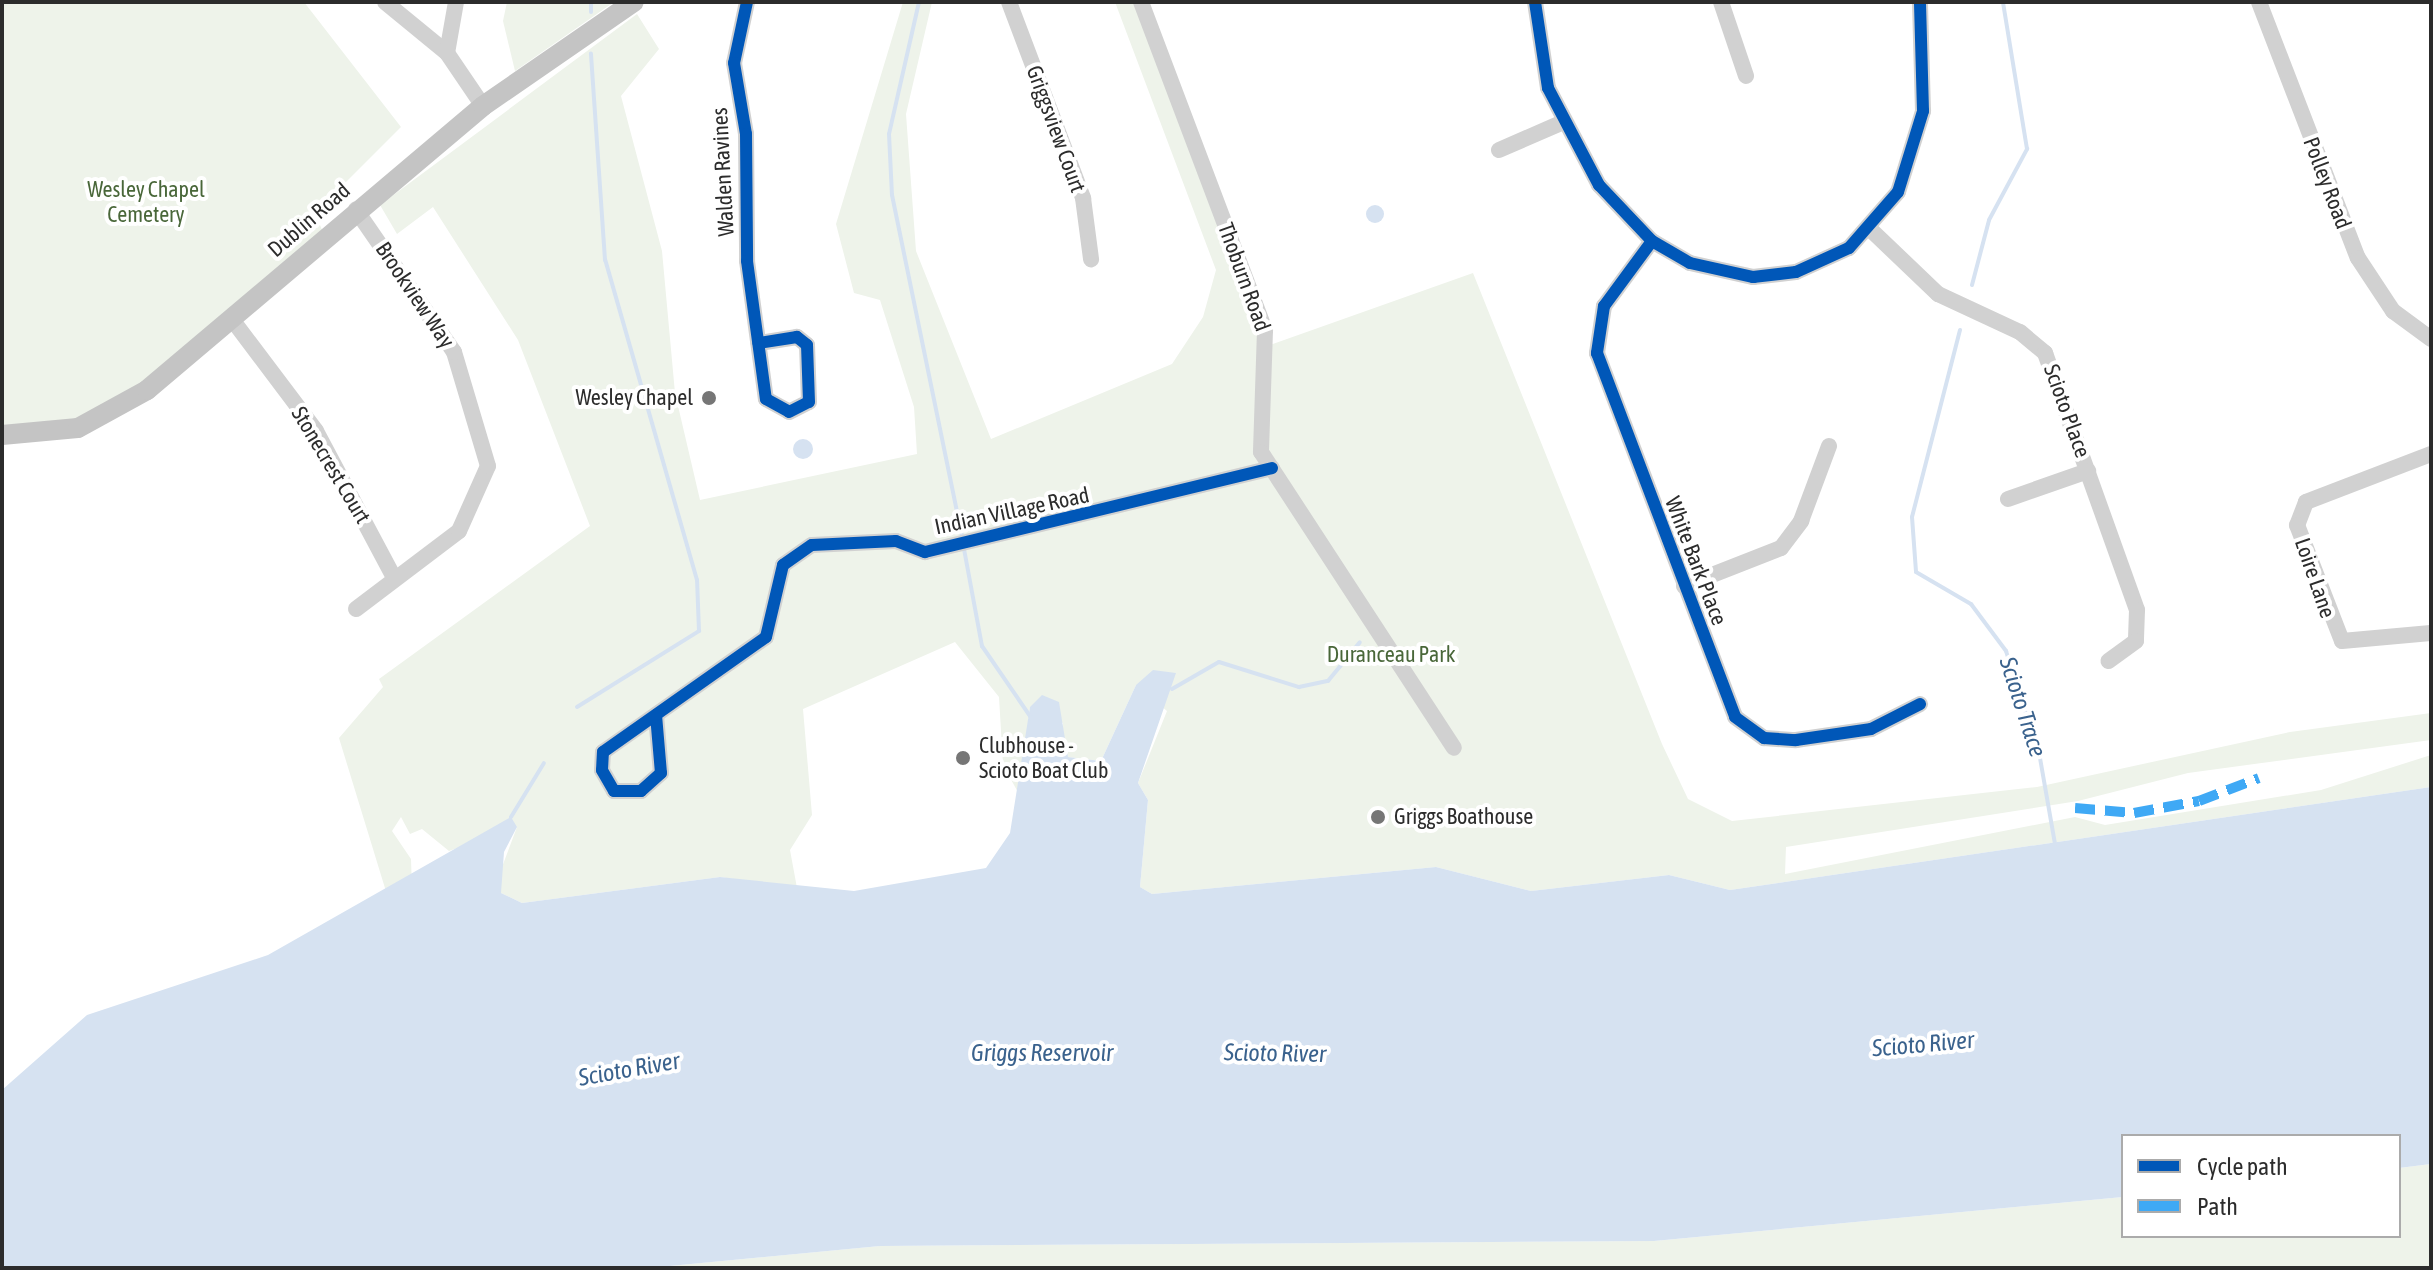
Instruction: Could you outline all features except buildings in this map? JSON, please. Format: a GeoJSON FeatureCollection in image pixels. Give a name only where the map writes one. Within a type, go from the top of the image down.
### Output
{"type":"FeatureCollection","features":[{"type":"Feature","properties":{"kind":"main road","name":"Dublin Road"},"geometry":{"type":"LineString","coordinates":[[2,435],[49,434],[105,418],[231,318],[483,106],[634,2]]}},
{"type":"Feature","properties":{"kind":"street"},"geometry":{"type":"LineString","coordinates":[[385,2],[447,53],[483,106]]}},
{"type":"Feature","properties":{"kind":"street"},"geometry":{"type":"LineString","coordinates":[[447,53],[456,2]]}},
{"type":"Feature","properties":{"kind":"street","name":"Walden Ravines"},"geometry":{"type":"LineString","coordinates":[[747,2],[734,63],[746,134],[747,261],[758,343],[766,399],[789,412],[809,402],[807,345],[797,337],[758,343]]}},
{"type":"Feature","properties":{"kind":"street","name":"Griggsview Court"},"geometry":{"type":"LineString","coordinates":[[1009,2],[1083,198],[1091,259]]}},
{"type":"Feature","properties":{"kind":"street","name":"Thoburn Road"},"geometry":{"type":"LineString","coordinates":[[1141,2],[1265,330],[1260,438],[1272,468],[1454,748]]}},
{"type":"Feature","properties":{"kind":"street"},"geometry":{"type":"LineString","coordinates":[[1535,2],[1538,53],[1561,123],[1599,185],[1652,241],[1690,263],[1763,276],[1816,265],[1871,230],[1913,158],[1927,71],[1920,2]]}},
{"type":"Feature","properties":{"kind":"street"},"geometry":{"type":"LineString","coordinates":[[1721,2],[1746,76]]}},
{"type":"Feature","properties":{"kind":"street","name":"Polley Road"},"geometry":{"type":"LineString","coordinates":[[2259,2],[2358,258],[2393,311],[2431,339]]}},
{"type":"Feature","properties":{"kind":"street"},"geometry":{"type":"LineString","coordinates":[[1499,150],[1561,123]]}},
{"type":"Feature","properties":{"kind":"street","name":"Brookview Way"},"geometry":{"type":"LineString","coordinates":[[356,210],[454,352],[488,466],[459,531],[356,609]]}},
{"type":"Feature","properties":{"kind":"street","name":"Scioto Place"},"geometry":{"type":"LineString","coordinates":[[1871,230],[1938,294],[2034,341],[2062,392],[2139,621],[2130,650],[2108,661]]}},
{"type":"Feature","properties":{"kind":"street","name":"White Bark Place"},"geometry":{"type":"LineString","coordinates":[[1652,241],[1604,306],[1597,353],[1735,717],[1764,738],[1871,729],[1920,704]]}},
{"type":"Feature","properties":{"kind":"street","name":"Stonecrest Court"},"geometry":{"type":"LineString","coordinates":[[231,318],[316,431],[394,578]]}},
{"type":"Feature","properties":{"kind":"street"},"geometry":{"type":"LineString","coordinates":[[1684,586],[1781,548],[1801,521],[1829,446]]}},
{"type":"Feature","properties":{"kind":"street","name":"Loire Lane"},"geometry":{"type":"LineString","coordinates":[[2431,454],[2298,512],[2329,622],[2342,641],[2431,633]]}},
{"type":"Feature","properties":{"kind":"street","name":"Indian Village Road"},"geometry":{"type":"LineString","coordinates":[[656,715],[661,773],[641,791],[614,791],[602,770],[603,752],[766,637],[777,579],[796,553],[853,539],[925,552],[938,546],[1016,532],[1272,468]]}},
{"type":"Feature","properties":{"kind":"street"},"geometry":{"type":"LineString","coordinates":[[2008,499],[2088,471]]}},
{"type":"Feature","properties":{"kind":"green space","name":"Wesley Chapel Cemetery"},"geometry":{"type":"Polygon","coordinates":[[[2,2],[304,2],[401,127],[315,213],[325,237],[105,417],[2,435],[2,2]]]}},
{"type":"Feature","properties":{"kind":"green space"},"geometry":{"type":"Polygon","coordinates":[[[507,2],[614,2],[515,71],[503,21],[507,2]]]}},
{"type":"Feature","properties":{"kind":"green space","name":"Duranceau Park"},"geometry":{"type":"Polygon","coordinates":[[[903,2],[932,2],[906,114],[916,251],[991,439],[1172,364],[1203,317],[1216,270],[1115,2],[1136,2],[1267,346],[1473,273],[1662,744],[1688,799],[1732,821],[2037,787],[2290,732],[2431,713],[2431,740],[2188,773],[2078,801],[1786,847],[1785,874],[2075,817],[2105,825],[2321,790],[2431,755],[2431,787],[1730,890],[1669,875],[1531,891],[1436,867],[1152,894],[1140,887],[1148,800],[1138,783],[1167,711],[1136,685],[1101,761],[1068,757],[1060,741],[1063,723],[1030,707],[1019,794],[1003,765],[999,697],[955,642],[803,709],[812,815],[790,850],[797,888],[720,877],[522,903],[501,893],[499,875],[517,827],[449,851],[422,829],[410,834],[401,817],[392,831],[411,859],[412,889],[392,911],[339,738],[383,687],[379,679],[590,526],[518,340],[433,207],[397,234],[380,205],[637,14],[659,49],[621,96],[662,251],[675,393],[700,500],[917,454],[914,407],[880,300],[854,293],[836,224],[903,2]]]}},
{"type":"Feature","properties":{"kind":"green space"},"geometry":{"type":"Polygon","coordinates":[[[2431,1164],[2431,1268],[649,1268],[880,1246],[1654,1241],[2121,1197],[2121,1238],[2401,1238],[2401,1168],[2431,1164]]]}},
{"type":"Feature","properties":{"kind":"water"},"geometry":{"type":"Polygon","coordinates":[[[1375,205],[1384,214],[1375,223],[1366,214],[1375,205]]]}},
{"type":"Feature","properties":{"kind":"water"},"geometry":{"type":"Polygon","coordinates":[[[803,439],[810,442],[813,449],[810,456],[803,459],[796,456],[793,449],[796,442],[803,439]]]}},
{"type":"Feature","properties":{"kind":"water","name":"Griggs Reservoir"},"geometry":{"type":"Polygon","coordinates":[[[1153,670],[1176,673],[1138,783],[1148,800],[1140,887],[1152,894],[1436,867],[1531,891],[1669,875],[1730,890],[2431,787],[2431,1164],[2401,1168],[2401,1134],[2121,1134],[2121,1197],[1654,1241],[880,1246],[649,1268],[2,1268],[2,1090],[87,1015],[268,955],[511,817],[517,827],[504,852],[501,893],[522,903],[720,877],[854,891],[986,868],[1010,833],[1030,707],[1042,695],[1059,702],[1068,757],[1101,761],[1136,685],[1153,670]]]}},
{"type":"Feature","properties":{"kind":"waterway"},"geometry":{"type":"LineString","coordinates":[[591,2],[591,12]]}},
{"type":"Feature","properties":{"kind":"waterway"},"geometry":{"type":"LineString","coordinates":[[919,2],[889,134],[892,195],[963,540]]}},
{"type":"Feature","properties":{"kind":"waterway","name":"Scioto Trace"},"geometry":{"type":"LineString","coordinates":[[1972,285],[1989,220],[2027,149],[2003,2]]}},
{"type":"Feature","properties":{"kind":"waterway"},"geometry":{"type":"LineString","coordinates":[[577,707],[699,631],[697,580],[605,260],[591,53]]}},
{"type":"Feature","properties":{"kind":"waterway","name":"Scioto Trace"},"geometry":{"type":"LineString","coordinates":[[1960,330],[1912,517],[1916,572],[1971,604],[2006,651],[2040,758],[2055,844]]}},
{"type":"Feature","properties":{"kind":"waterway"},"geometry":{"type":"LineString","coordinates":[[964,549],[982,646],[1032,719]]}},
{"type":"Feature","properties":{"kind":"waterway"},"geometry":{"type":"LineString","coordinates":[[1172,689],[1219,662],[1299,687],[1328,681],[1360,642]]}},
{"type":"Feature","properties":{"kind":"waterway"},"geometry":{"type":"LineString","coordinates":[[511,817],[544,763]]}},
{"type":"Feature","properties":{"kind":"marked path"},"geometry":{"type":"LineString","coordinates":[[2075,808],[2134,813],[2199,801],[2259,778]]}},
{"type":"Feature","properties":{"kind":"cycle path"},"geometry":{"type":"LineString","coordinates":[[747,2],[734,63],[746,134],[747,261],[766,399],[789,412],[809,402],[807,345],[797,337],[758,343]]}},
{"type":"Feature","properties":{"kind":"cycle path"},"geometry":{"type":"LineString","coordinates":[[1535,2],[1548,88],[1599,185],[1652,241],[1690,263],[1753,277],[1796,272],[1849,248],[1898,192],[1923,111],[1920,2]]}},
{"type":"Feature","properties":{"kind":"cycle path"},"geometry":{"type":"LineString","coordinates":[[1652,241],[1604,306],[1597,353],[1735,717],[1764,738],[1796,740],[1871,729],[1920,704]]}},
{"type":"Feature","properties":{"kind":"cycle path"},"geometry":{"type":"LineString","coordinates":[[656,715],[661,773],[641,791],[614,791],[602,770],[603,752],[766,637],[783,565],[812,545],[896,541],[925,552],[1272,468]]}},
{"type":"Feature","properties":{"kind":"place","name":"Wesley Chapel"},"geometry":{"type":"Point","coordinates":[709,398]}},
{"type":"Feature","properties":{"kind":"place","name":"Clubhouse - Scioto Boat Club"},"geometry":{"type":"Point","coordinates":[963,758]}},
{"type":"Feature","properties":{"kind":"place","name":"Griggs Boathouse"},"geometry":{"type":"Point","coordinates":[1378,817]}},
{"type":"Feature","properties":{"kind":"water label","name":"Scioto River"},"geometry":{"type":"Point","coordinates":[1923,1044]}},
{"type":"Feature","properties":{"kind":"water label","name":"Scioto River"},"geometry":{"type":"Point","coordinates":[1275,1053]}},
{"type":"Feature","properties":{"kind":"water label","name":"Scioto River"},"geometry":{"type":"Point","coordinates":[629,1069]}}]}
